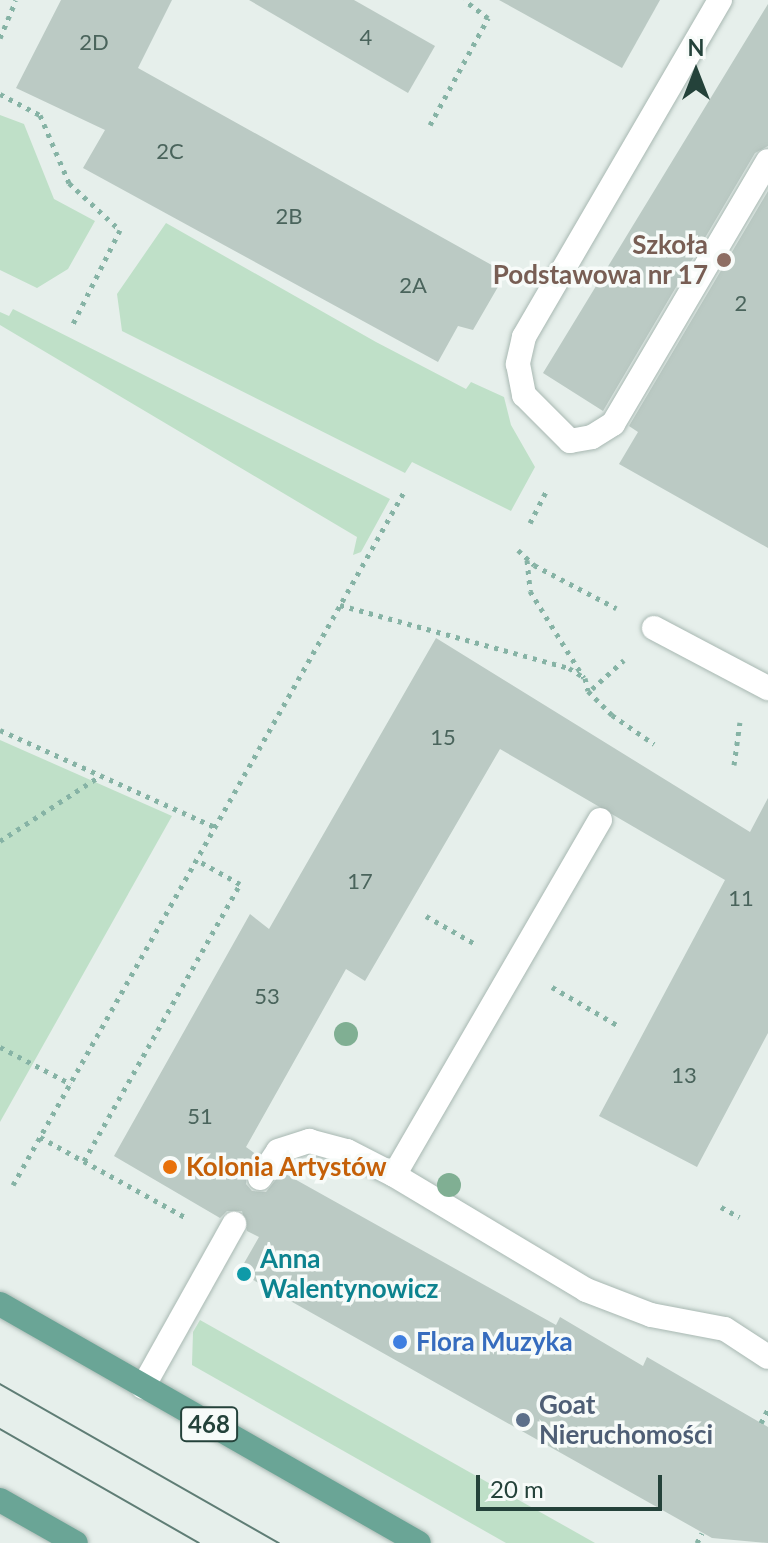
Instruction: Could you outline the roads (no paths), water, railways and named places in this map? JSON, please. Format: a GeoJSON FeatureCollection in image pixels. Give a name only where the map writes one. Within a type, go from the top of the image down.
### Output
{"type":"FeatureCollection","features":[{"type":"Feature","properties":{"kind":"main road","name":"468"},"geometry":{"type":"LineString","coordinates":[[0,1304],[419,1543]]}},
{"type":"Feature","properties":{"kind":"main road"},"geometry":{"type":"LineString","coordinates":[[0,1500],[76,1543]]}},
{"type":"Feature","properties":{"kind":"street"},"geometry":{"type":"LineString","coordinates":[[720,0],[524,337],[518,364],[524,395],[570,441],[592,437],[613,424],[768,161]]}},
{"type":"Feature","properties":{"kind":"street"},"geometry":{"type":"LineString","coordinates":[[654,628],[768,688]]}},
{"type":"Feature","properties":{"kind":"street"},"geometry":{"type":"LineString","coordinates":[[394,1175],[600,820]]}},
{"type":"Feature","properties":{"kind":"street"},"geometry":{"type":"LineString","coordinates":[[260,1178],[278,1151],[309,1141],[347,1151],[394,1175],[586,1290],[651,1315],[725,1329],[768,1357]]}},
{"type":"Feature","properties":{"kind":"street"},"geometry":{"type":"LineString","coordinates":[[143,1387],[234,1224]]}},
{"type":"Feature","properties":{"kind":"tram line"},"geometry":{"type":"LineString","coordinates":[[0,1384],[279,1543]]}},
{"type":"Feature","properties":{"kind":"tram line"},"geometry":{"type":"LineString","coordinates":[[0,1429],[199,1543]]}},
{"type":"Feature","properties":{"kind":"place","name":"Szkoła Podstawowa nr 17"},"geometry":{"type":"Point","coordinates":[724,260]}},
{"type":"Feature","properties":{"kind":"place","name":"Kolonia Artystów"},"geometry":{"type":"Point","coordinates":[170,1167]}},
{"type":"Feature","properties":{"kind":"place","name":"Anna Walentynowicz"},"geometry":{"type":"Point","coordinates":[244,1274]}},
{"type":"Feature","properties":{"kind":"place","name":"Flora Muzyka"},"geometry":{"type":"Point","coordinates":[400,1342]}},
{"type":"Feature","properties":{"kind":"place","name":"Goat Nieruchomości"},"geometry":{"type":"Point","coordinates":[523,1420]}}]}
